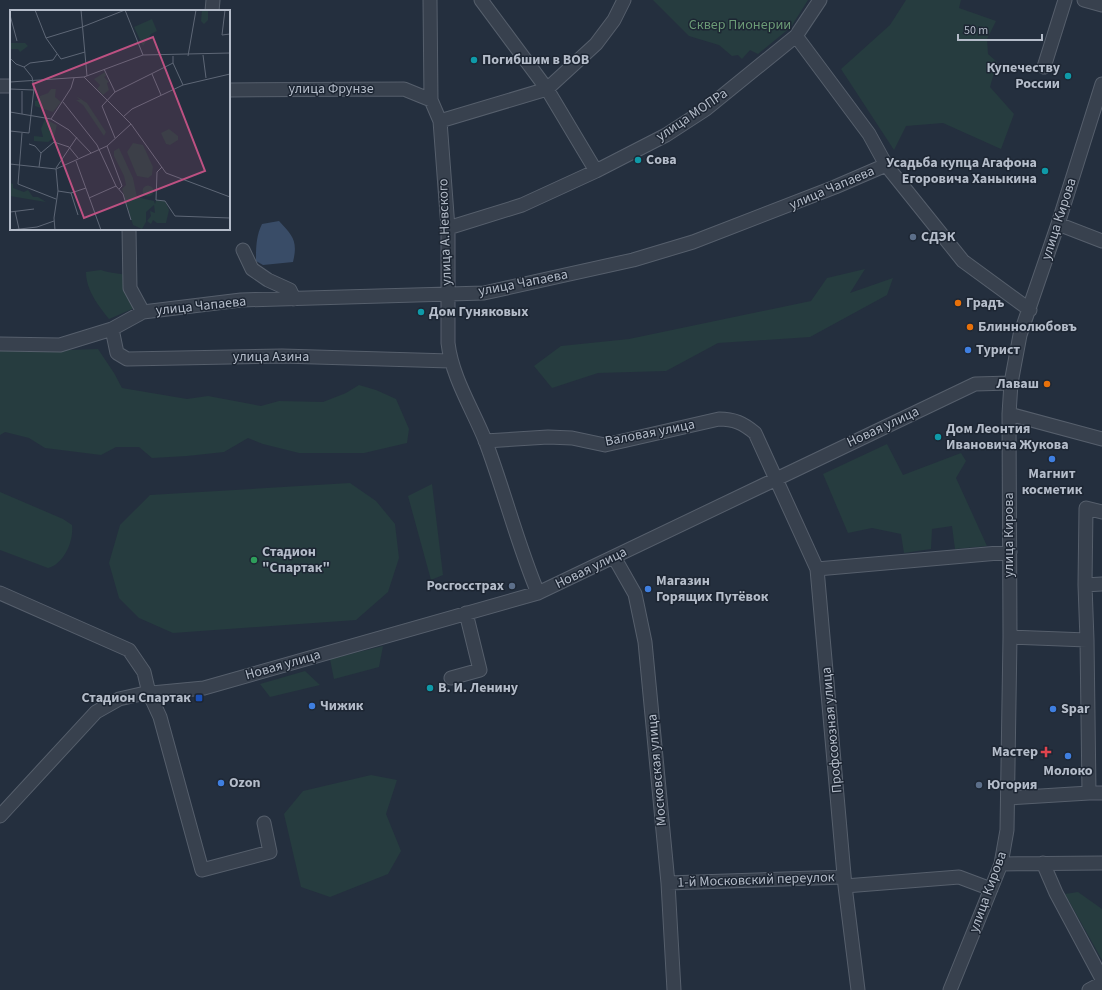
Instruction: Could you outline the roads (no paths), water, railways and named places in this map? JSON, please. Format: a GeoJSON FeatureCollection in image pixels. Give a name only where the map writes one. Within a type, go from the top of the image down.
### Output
{"type":"FeatureCollection","features":[{"type":"Feature","properties":{"kind":"street"},"geometry":{"type":"LineString","coordinates":[[212,10],[213,0]]}},
{"type":"Feature","properties":{"kind":"street","name":"улица А.Невского"},"geometry":{"type":"LineString","coordinates":[[430,0],[431,100],[440,121],[448,228],[447,295],[450,361],[485,441],[522,554],[538,593]]}},
{"type":"Feature","properties":{"kind":"street"},"geometry":{"type":"LineString","coordinates":[[481,0],[547,89],[596,171]]}},
{"type":"Feature","properties":{"kind":"street"},"geometry":{"type":"LineString","coordinates":[[440,121],[547,89],[596,44],[614,20],[624,0]]}},
{"type":"Feature","properties":{"kind":"street","name":"улица МОПРа"},"geometry":{"type":"LineString","coordinates":[[448,228],[522,204],[596,171],[666,135],[706,109],[796,36],[820,0]]}},
{"type":"Feature","properties":{"kind":"street"},"geometry":{"type":"LineString","coordinates":[[1044,67],[1065,0]]}},
{"type":"Feature","properties":{"kind":"street"},"geometry":{"type":"LineString","coordinates":[[1084,0],[1102,5]]}},
{"type":"Feature","properties":{"kind":"street","name":"улица Чапаева"},"geometry":{"type":"LineString","coordinates":[[796,36],[869,134],[886,165],[963,261],[1030,310]]}},
{"type":"Feature","properties":{"kind":"street","name":"улица Кирова"},"geometry":{"type":"LineString","coordinates":[[950,990],[1001,864],[1007,830],[1010,638],[1008,414],[1011,383],[1020,335],[1030,310],[1102,84]]}},
{"type":"Feature","properties":{"kind":"street","name":"улица Фрунзе"},"geometry":{"type":"LineString","coordinates":[[230,90],[404,89],[431,100]]}},
{"type":"Feature","properties":{"kind":"street","name":"улица Чапаева"},"geometry":{"type":"LineString","coordinates":[[0,344],[60,345],[112,330],[143,312],[241,300],[484,293],[633,260],[693,242],[835,187],[886,165]]}},
{"type":"Feature","properties":{"kind":"street"},"geometry":{"type":"LineString","coordinates":[[1058,224],[1102,241]]}},
{"type":"Feature","properties":{"kind":"street","name":"улица Чапаева"},"geometry":{"type":"LineString","coordinates":[[129,230],[130,288],[143,312]]}},
{"type":"Feature","properties":{"kind":"street"},"geometry":{"type":"LineString","coordinates":[[243,250],[252,269],[268,280],[290,290],[294,299]]}},
{"type":"Feature","properties":{"kind":"street","name":"улица Азина"},"geometry":{"type":"LineString","coordinates":[[112,330],[117,353],[126,359],[282,356],[450,361]]}},
{"type":"Feature","properties":{"kind":"street","name":"Новая улица"},"geometry":{"type":"LineString","coordinates":[[0,816],[96,712],[119,699],[149,693],[204,688],[538,593],[975,384],[1011,383]]}},
{"type":"Feature","properties":{"kind":"street"},"geometry":{"type":"LineString","coordinates":[[1008,414],[1102,439]]}},
{"type":"Feature","properties":{"kind":"street","name":"Валовая улица"},"geometry":{"type":"LineString","coordinates":[[485,441],[548,437],[572,438],[605,445],[719,419]]}},
{"type":"Feature","properties":{"kind":"street","name":"Профсоюзная улица"},"geometry":{"type":"LineString","coordinates":[[719,419],[734,420],[745,425],[755,433],[817,569],[845,881],[858,990]]}},
{"type":"Feature","properties":{"kind":"street"},"geometry":{"type":"LineString","coordinates":[[1008,798],[1096,793],[1087,640],[1086,508],[1102,512]]}},
{"type":"Feature","properties":{"kind":"street"},"geometry":{"type":"LineString","coordinates":[[817,569],[1010,552]]}},
{"type":"Feature","properties":{"kind":"street","name":"Московская улица"},"geometry":{"type":"LineString","coordinates":[[614,557],[635,594],[645,642],[668,884],[674,990]]}},
{"type":"Feature","properties":{"kind":"street"},"geometry":{"type":"LineString","coordinates":[[1086,584],[1102,584]]}},
{"type":"Feature","properties":{"kind":"street"},"geometry":{"type":"LineString","coordinates":[[0,594],[129,650],[144,672],[149,693],[160,717],[202,870],[270,852],[264,823]]}},
{"type":"Feature","properties":{"kind":"street"},"geometry":{"type":"LineString","coordinates":[[451,678],[480,670],[466,613]]}},
{"type":"Feature","properties":{"kind":"street"},"geometry":{"type":"LineString","coordinates":[[1010,638],[1087,640]]}},
{"type":"Feature","properties":{"kind":"street"},"geometry":{"type":"LineString","coordinates":[[1043,863],[1056,893],[1102,979]]}},
{"type":"Feature","properties":{"kind":"street"},"geometry":{"type":"LineString","coordinates":[[1001,864],[1102,863]]}},
{"type":"Feature","properties":{"kind":"street","name":"1-й Московский переулок"},"geometry":{"type":"LineString","coordinates":[[668,884],[845,881],[959,877],[991,889]]}},
{"type":"Feature","properties":{"kind":"street"},"geometry":{"type":"LineString","coordinates":[[1089,990],[1102,983]]}},
{"type":"Feature","properties":{"kind":"water"},"geometry":{"type":"Polygon","coordinates":[[[279,221],[293,239],[295,249],[293,262],[263,265],[256,261],[257,242],[260,229],[262,224],[279,221]]]}},
{"type":"Feature","properties":{"kind":"place","name":"Погибшим в ВОВ"},"geometry":{"type":"Point","coordinates":[474,60]}},
{"type":"Feature","properties":{"kind":"place","name":"Купечеству России"},"geometry":{"type":"Point","coordinates":[1068,76]}},
{"type":"Feature","properties":{"kind":"place","name":"Сова"},"geometry":{"type":"Point","coordinates":[638,160]}},
{"type":"Feature","properties":{"kind":"place","name":"Усадьба купца Агафона Егоровича Ханыкина"},"geometry":{"type":"Point","coordinates":[1045,171]}},
{"type":"Feature","properties":{"kind":"place","name":"СДЭК"},"geometry":{"type":"Point","coordinates":[913,237]}},
{"type":"Feature","properties":{"kind":"place","name":"Градъ"},"geometry":{"type":"Point","coordinates":[958,303]}},
{"type":"Feature","properties":{"kind":"place","name":"Дом Гуняковых"},"geometry":{"type":"Point","coordinates":[421,312]}},
{"type":"Feature","properties":{"kind":"place","name":"Блиннолюбовъ"},"geometry":{"type":"Point","coordinates":[970,327]}},
{"type":"Feature","properties":{"kind":"place","name":"Турист"},"geometry":{"type":"Point","coordinates":[968,350]}},
{"type":"Feature","properties":{"kind":"place","name":"Лаваш"},"geometry":{"type":"Point","coordinates":[1047,384]}},
{"type":"Feature","properties":{"kind":"place","name":"Дом Леонтия Ивановича Жукова"},"geometry":{"type":"Point","coordinates":[938,437]}},
{"type":"Feature","properties":{"kind":"place","name":"Магнит косметик"},"geometry":{"type":"Point","coordinates":[1052,459]}},
{"type":"Feature","properties":{"kind":"place","name":"Стадион \"Спартак\""},"geometry":{"type":"Point","coordinates":[254,560]}},
{"type":"Feature","properties":{"kind":"place","name":"Росгосстрах"},"geometry":{"type":"Point","coordinates":[512,586]}},
{"type":"Feature","properties":{"kind":"place","name":"Магазин Горящих Путёвок"},"geometry":{"type":"Point","coordinates":[648,589]}},
{"type":"Feature","properties":{"kind":"place","name":"В. И. Ленину"},"geometry":{"type":"Point","coordinates":[430,688]}},
{"type":"Feature","properties":{"kind":"place","name":"Стадион Спартак"},"geometry":{"type":"Point","coordinates":[199,698]}},
{"type":"Feature","properties":{"kind":"place","name":"Чижик"},"geometry":{"type":"Point","coordinates":[312,706]}},
{"type":"Feature","properties":{"kind":"place","name":"Spar"},"geometry":{"type":"Point","coordinates":[1053,709]}},
{"type":"Feature","properties":{"kind":"place","name":"Мастер"},"geometry":{"type":"Point","coordinates":[1046,752]}},
{"type":"Feature","properties":{"kind":"place","name":"Молоко"},"geometry":{"type":"Point","coordinates":[1068,756]}},
{"type":"Feature","properties":{"kind":"place","name":"Ozon"},"geometry":{"type":"Point","coordinates":[221,783]}},
{"type":"Feature","properties":{"kind":"place","name":"Югория"},"geometry":{"type":"Point","coordinates":[979,785]}},
{"type":"Feature","properties":{"kind":"park label","name":"Сквер Пионерии"},"geometry":{"type":"Point","coordinates":[740,25]}}]}
